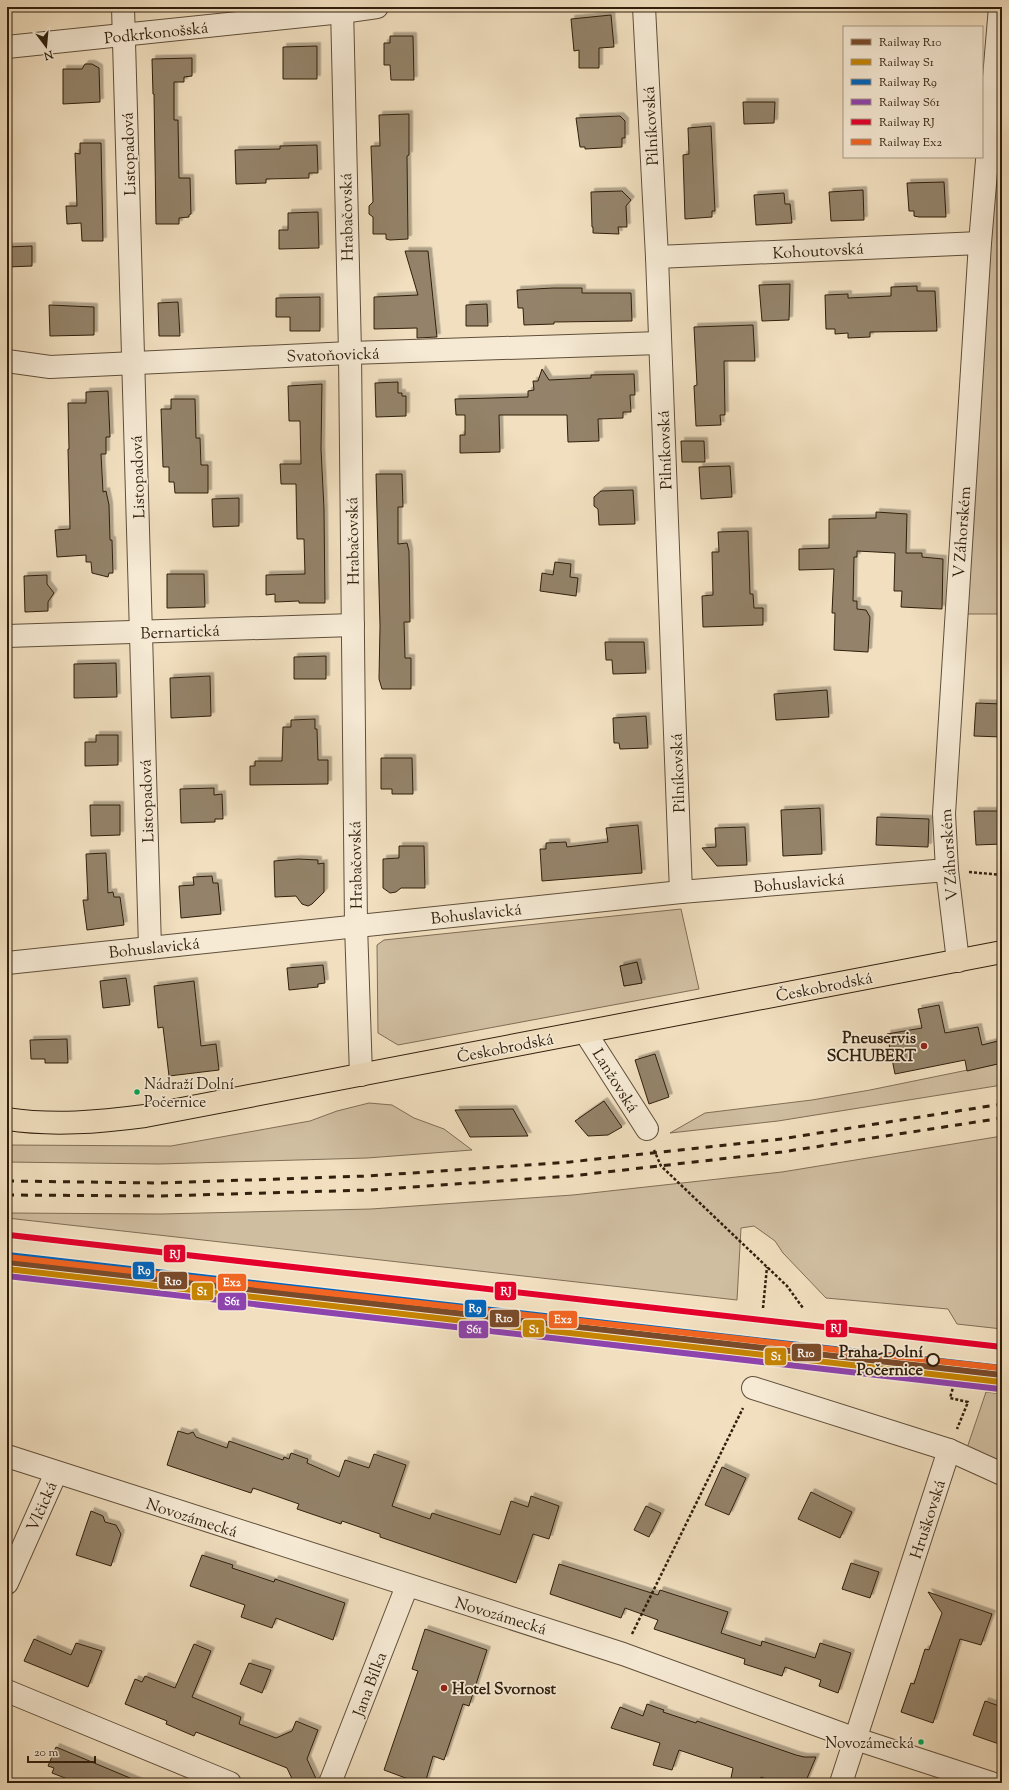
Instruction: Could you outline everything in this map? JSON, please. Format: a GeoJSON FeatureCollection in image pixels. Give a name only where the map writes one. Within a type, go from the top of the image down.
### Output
{"type":"FeatureCollection","features":[{"type":"Feature","properties":{"kind":"main road","name":"Českobrodská"},"geometry":{"type":"LineString","coordinates":[[7,1119],[20,1121],[94,1122],[145,1116],[1002,952]]}},
{"type":"Feature","properties":{"kind":"street","name":"Listopadová"},"geometry":{"type":"LineString","coordinates":[[124,7],[150,948]]}},
{"type":"Feature","properties":{"kind":"street","name":"Podkrkonošská"},"geometry":{"type":"LineString","coordinates":[[7,47],[377,7]]}},
{"type":"Feature","properties":{"kind":"street","name":"Pilníkovská"},"geometry":{"type":"LineString","coordinates":[[644,7],[657,257],[682,892]]}},
{"type":"Feature","properties":{"kind":"street","name":"V Záhorském"},"geometry":{"type":"LineString","coordinates":[[958,960],[946,870],[944,814],[980,243],[1000,7]]}},
{"type":"Feature","properties":{"kind":"street","name":"Hrabačovská"},"geometry":{"type":"LineString","coordinates":[[342,10],[350,353],[356,925],[361,1075]]}},
{"type":"Feature","properties":{"kind":"street","name":"V Záhorském"},"geometry":{"type":"LineString","coordinates":[[992,104],[1002,84]]}},
{"type":"Feature","properties":{"kind":"street","name":"Kohoutovská"},"geometry":{"type":"LineString","coordinates":[[657,257],[980,243]]}},
{"type":"Feature","properties":{"kind":"street","name":"Svatoňovická"},"geometry":{"type":"LineString","coordinates":[[7,361],[50,367],[350,353],[660,342]]}},
{"type":"Feature","properties":{"kind":"street","name":"Bernartická"},"geometry":{"type":"LineString","coordinates":[[7,636],[141,633],[353,625]]}},
{"type":"Feature","properties":{"kind":"street","name":"Bohuslavická"},"geometry":{"type":"LineString","coordinates":[[7,963],[356,925],[682,892],[946,870]]}},
{"type":"Feature","properties":{"kind":"street","name":"Lanžovská"},"geometry":{"type":"LineString","coordinates":[[585,1032],[647,1129]]}},
{"type":"Feature","properties":{"kind":"street"},"geometry":{"type":"LineString","coordinates":[[753,1388],[949,1450],[1002,1474]]}},
{"type":"Feature","properties":{"kind":"street","name":"Hruškovská"},"geometry":{"type":"LineString","coordinates":[[841,1783],[949,1450]]}},
{"type":"Feature","properties":{"kind":"street","name":"Novozámecká"},"geometry":{"type":"LineString","coordinates":[[7,1456],[407,1586],[624,1654],[856,1739],[991,1783]]}},
{"type":"Feature","properties":{"kind":"street","name":"Vlčická"},"geometry":{"type":"LineString","coordinates":[[7,1583],[56,1473]]}},
{"type":"Feature","properties":{"kind":"street","name":"Jana Bílka"},"geometry":{"type":"LineString","coordinates":[[330,1783],[407,1586]]}},
{"type":"Feature","properties":{"kind":"street"},"geometry":{"type":"LineString","coordinates":[[7,1691],[230,1783]]}},
{"type":"Feature","properties":{"kind":"path"},"geometry":{"type":"LineString","coordinates":[[946,870],[1002,876]]}},
{"type":"Feature","properties":{"kind":"path"},"geometry":{"type":"LineString","coordinates":[[647,1129],[661,1166],[787,1286],[803,1308]]}},
{"type":"Feature","properties":{"kind":"path"},"geometry":{"type":"LineString","coordinates":[[763,1308],[767,1267]]}},
{"type":"Feature","properties":{"kind":"path"},"geometry":{"type":"LineString","coordinates":[[949,1450],[968,1402],[950,1398],[954,1384]]}},
{"type":"Feature","properties":{"kind":"path"},"geometry":{"type":"LineString","coordinates":[[624,1654],[753,1388]]}},
{"type":"Feature","properties":{"kind":"shaded area"},"geometry":{"type":"Polygon","coordinates":[[[1002,129],[1002,614],[960,614],[964,479],[1002,129]]]}},
{"type":"Feature","properties":{"kind":"shaded area"},"geometry":{"type":"Polygon","coordinates":[[[681,909],[699,989],[398,1045],[378,1033],[377,945],[384,940],[681,909]],[[637,962],[620,966],[624,986],[642,983],[637,962]]]}},
{"type":"Feature","properties":{"kind":"shaded area"},"geometry":{"type":"Polygon","coordinates":[[[1002,1063],[1002,1085],[778,1121],[670,1133],[705,1113],[812,1100],[870,1090],[1002,1063]]]}},
{"type":"Feature","properties":{"kind":"shaded area"},"geometry":{"type":"Polygon","coordinates":[[[369,1103],[392,1105],[414,1118],[444,1129],[472,1150],[367,1158],[159,1164],[7,1162],[7,1145],[171,1146],[310,1121],[337,1111],[369,1103]]]}},
{"type":"Feature","properties":{"kind":"shaded area"},"geometry":{"type":"Polygon","coordinates":[[[1002,1136],[1002,1329],[957,1324],[948,1309],[826,1298],[783,1253],[775,1241],[754,1226],[741,1228],[737,1300],[7,1218],[7,1213],[161,1214],[371,1209],[573,1195],[782,1172],[1002,1136]]]}},
{"type":"Feature","properties":{"kind":"shaded area"},"geometry":{"type":"Polygon","coordinates":[[[986,1392],[1002,1394],[1002,1464],[967,1448],[986,1392]]]}},
{"type":"Feature","properties":{"kind":"building"},"geometry":{"type":"Polygon","coordinates":[[[611,15],[614,47],[599,48],[599,68],[579,68],[579,50],[574,51],[571,19],[611,15]]]}},
{"type":"Feature","properties":{"kind":"building"},"geometry":{"type":"Polygon","coordinates":[[[390,36],[413,36],[414,80],[391,80],[390,65],[384,65],[384,43],[390,43],[390,36]]]}},
{"type":"Feature","properties":{"kind":"building"},"geometry":{"type":"Polygon","coordinates":[[[317,46],[317,79],[283,79],[283,47],[317,46]]]}},
{"type":"Feature","properties":{"kind":"building"},"geometry":{"type":"Polygon","coordinates":[[[192,58],[192,76],[184,77],[184,82],[174,82],[174,120],[178,120],[179,178],[190,178],[191,214],[189,217],[179,218],[179,224],[156,224],[152,59],[192,58]]]}},
{"type":"Feature","properties":{"kind":"building"},"geometry":{"type":"Polygon","coordinates":[[[85,64],[92,64],[99,68],[100,102],[63,104],[63,69],[82,69],[85,64]]]}},
{"type":"Feature","properties":{"kind":"building"},"geometry":{"type":"Polygon","coordinates":[[[743,102],[775,102],[774,123],[744,124],[743,102]]]}},
{"type":"Feature","properties":{"kind":"building"},"geometry":{"type":"Polygon","coordinates":[[[409,114],[409,155],[407,156],[408,239],[390,240],[386,239],[386,234],[373,234],[373,217],[369,214],[369,206],[373,202],[371,146],[380,146],[379,115],[409,114]]]}},
{"type":"Feature","properties":{"kind":"building"},"geometry":{"type":"Polygon","coordinates":[[[620,116],[625,121],[625,138],[622,138],[622,147],[585,149],[585,147],[580,147],[576,118],[620,116]]]}},
{"type":"Feature","properties":{"kind":"building"},"geometry":{"type":"Polygon","coordinates":[[[711,126],[715,211],[712,211],[712,217],[685,219],[683,155],[689,154],[688,128],[711,126]]]}},
{"type":"Feature","properties":{"kind":"building"},"geometry":{"type":"Polygon","coordinates":[[[80,143],[101,143],[103,241],[82,241],[81,223],[67,224],[66,206],[77,206],[75,153],[80,154],[80,143]]]}},
{"type":"Feature","properties":{"kind":"building"},"geometry":{"type":"Polygon","coordinates":[[[317,145],[318,173],[309,173],[309,178],[266,179],[266,183],[236,184],[235,150],[280,149],[280,146],[317,145]]]}},
{"type":"Feature","properties":{"kind":"building"},"geometry":{"type":"Polygon","coordinates":[[[944,182],[946,217],[919,217],[914,216],[914,211],[909,211],[907,183],[944,182]]]}},
{"type":"Feature","properties":{"kind":"building"},"geometry":{"type":"Polygon","coordinates":[[[863,190],[864,220],[831,221],[829,192],[863,190]]]}},
{"type":"Feature","properties":{"kind":"building"},"geometry":{"type":"Polygon","coordinates":[[[622,191],[631,200],[626,206],[627,227],[618,227],[619,234],[593,233],[591,192],[622,191]]]}},
{"type":"Feature","properties":{"kind":"building"},"geometry":{"type":"Polygon","coordinates":[[[784,193],[785,204],[790,204],[792,223],[756,225],[754,195],[784,193]]]}},
{"type":"Feature","properties":{"kind":"building"},"geometry":{"type":"Polygon","coordinates":[[[318,212],[319,248],[279,249],[279,230],[288,230],[288,213],[318,212]]]}},
{"type":"Feature","properties":{"kind":"building"},"geometry":{"type":"Polygon","coordinates":[[[32,246],[32,266],[7,267],[7,247],[32,246]]]}},
{"type":"Feature","properties":{"kind":"building"},"geometry":{"type":"Polygon","coordinates":[[[405,251],[428,251],[437,337],[417,338],[417,328],[374,329],[374,297],[418,295],[405,251]]]}},
{"type":"Feature","properties":{"kind":"building"},"geometry":{"type":"Polygon","coordinates":[[[790,284],[789,320],[762,321],[759,285],[790,284]]]}},
{"type":"Feature","properties":{"kind":"building"},"geometry":{"type":"Polygon","coordinates":[[[917,286],[917,291],[935,291],[937,331],[870,332],[870,337],[848,338],[848,333],[835,334],[835,329],[826,329],[825,295],[848,294],[848,298],[891,296],[891,287],[917,286]]]}},
{"type":"Feature","properties":{"kind":"building"},"geometry":{"type":"Polygon","coordinates":[[[582,288],[582,293],[631,293],[632,321],[554,322],[554,324],[524,325],[523,308],[518,308],[517,290],[582,288]]]}},
{"type":"Feature","properties":{"kind":"building"},"geometry":{"type":"Polygon","coordinates":[[[320,297],[320,331],[290,331],[290,317],[276,317],[276,298],[320,297]]]}},
{"type":"Feature","properties":{"kind":"building"},"geometry":{"type":"Polygon","coordinates":[[[178,302],[180,336],[159,336],[158,303],[178,302]]]}},
{"type":"Feature","properties":{"kind":"building"},"geometry":{"type":"Polygon","coordinates":[[[487,304],[488,326],[466,326],[466,305],[487,304]]]}},
{"type":"Feature","properties":{"kind":"building"},"geometry":{"type":"Polygon","coordinates":[[[49,305],[94,307],[94,335],[50,336],[49,305]]]}},
{"type":"Feature","properties":{"kind":"building"},"geometry":{"type":"Polygon","coordinates":[[[753,325],[755,361],[724,361],[725,415],[720,415],[721,425],[696,426],[694,386],[697,385],[694,327],[753,325]]]}},
{"type":"Feature","properties":{"kind":"building"},"geometry":{"type":"Polygon","coordinates":[[[542,369],[549,380],[591,378],[591,375],[634,374],[635,395],[630,395],[631,412],[623,412],[623,418],[598,419],[599,441],[568,442],[567,415],[499,415],[500,452],[460,453],[460,435],[465,435],[465,415],[456,415],[455,399],[528,397],[528,391],[534,390],[533,381],[538,381],[542,369]]]}},
{"type":"Feature","properties":{"kind":"building"},"geometry":{"type":"Polygon","coordinates":[[[398,382],[398,393],[402,393],[402,396],[406,396],[406,416],[376,417],[375,383],[398,382]]]}},
{"type":"Feature","properties":{"kind":"building"},"geometry":{"type":"Polygon","coordinates":[[[322,384],[321,449],[324,509],[325,603],[299,603],[299,601],[275,602],[275,594],[266,595],[266,575],[305,574],[304,539],[297,539],[296,484],[281,484],[280,464],[301,464],[300,421],[289,421],[288,386],[322,384]]]}},
{"type":"Feature","properties":{"kind":"building"},"geometry":{"type":"Polygon","coordinates":[[[108,391],[110,437],[106,437],[106,454],[101,454],[103,492],[106,491],[109,505],[110,540],[112,540],[113,573],[109,573],[108,577],[92,573],[91,562],[86,562],[86,555],[57,557],[55,530],[70,529],[68,403],[86,403],[86,392],[108,391]]]}},
{"type":"Feature","properties":{"kind":"building"},"geometry":{"type":"Polygon","coordinates":[[[171,399],[195,399],[196,438],[200,438],[201,465],[208,465],[208,493],[175,493],[174,482],[169,482],[169,467],[163,467],[161,409],[171,409],[171,399]]]}},
{"type":"Feature","properties":{"kind":"building"},"geometry":{"type":"Polygon","coordinates":[[[681,441],[704,441],[705,462],[682,462],[681,441]]]}},
{"type":"Feature","properties":{"kind":"building"},"geometry":{"type":"Polygon","coordinates":[[[730,466],[732,497],[701,499],[699,467],[730,466]]]}},
{"type":"Feature","properties":{"kind":"building"},"geometry":{"type":"Polygon","coordinates":[[[376,474],[402,474],[403,507],[398,507],[398,544],[407,543],[409,551],[410,622],[404,622],[405,658],[411,658],[411,689],[382,689],[379,679],[380,626],[376,474]]]}},
{"type":"Feature","properties":{"kind":"building"},"geometry":{"type":"Polygon","coordinates":[[[633,490],[635,524],[599,525],[598,509],[594,506],[594,497],[601,491],[633,490]]]}},
{"type":"Feature","properties":{"kind":"building"},"geometry":{"type":"Polygon","coordinates":[[[239,498],[239,526],[213,527],[212,499],[239,498]]]}},
{"type":"Feature","properties":{"kind":"building"},"geometry":{"type":"Polygon","coordinates":[[[876,512],[907,514],[906,553],[922,553],[922,557],[943,559],[942,609],[901,607],[902,591],[894,591],[895,553],[857,551],[857,557],[854,557],[853,601],[857,601],[857,609],[866,610],[870,617],[868,652],[834,650],[835,613],[832,613],[834,569],[799,570],[799,549],[829,548],[829,519],[876,518],[876,512]]]}},
{"type":"Feature","properties":{"kind":"building"},"geometry":{"type":"Polygon","coordinates":[[[748,531],[750,594],[753,594],[754,608],[763,608],[763,625],[703,627],[702,596],[713,595],[712,552],[719,552],[718,532],[748,531]]]}},
{"type":"Feature","properties":{"kind":"building"},"geometry":{"type":"Polygon","coordinates":[[[555,562],[571,564],[570,577],[578,578],[576,596],[540,591],[542,573],[553,575],[555,562]]]}},
{"type":"Feature","properties":{"kind":"building"},"geometry":{"type":"Polygon","coordinates":[[[167,574],[204,574],[205,607],[167,608],[167,574]]]}},
{"type":"Feature","properties":{"kind":"building"},"geometry":{"type":"Polygon","coordinates":[[[47,575],[47,584],[54,593],[48,602],[48,611],[25,612],[24,576],[47,575]]]}},
{"type":"Feature","properties":{"kind":"building"},"geometry":{"type":"Polygon","coordinates":[[[605,642],[644,642],[646,673],[613,674],[612,660],[606,660],[605,642]]]}},
{"type":"Feature","properties":{"kind":"building"},"geometry":{"type":"Polygon","coordinates":[[[326,656],[326,679],[294,679],[294,657],[326,656]]]}},
{"type":"Feature","properties":{"kind":"building"},"geometry":{"type":"Polygon","coordinates":[[[116,663],[117,697],[74,698],[74,664],[116,663]]]}},
{"type":"Feature","properties":{"kind":"building"},"geometry":{"type":"Polygon","coordinates":[[[210,676],[211,716],[171,718],[170,678],[210,676]]]}},
{"type":"Feature","properties":{"kind":"building"},"geometry":{"type":"Polygon","coordinates":[[[827,690],[829,717],[776,720],[774,694],[827,690]]]}},
{"type":"Feature","properties":{"kind":"building"},"geometry":{"type":"Polygon","coordinates":[[[976,703],[1002,704],[1002,737],[974,736],[976,703]]]}},
{"type":"Feature","properties":{"kind":"building"},"geometry":{"type":"Polygon","coordinates":[[[646,716],[648,748],[620,749],[619,743],[614,743],[613,718],[646,716]]]}},
{"type":"Feature","properties":{"kind":"building"},"geometry":{"type":"Polygon","coordinates":[[[315,719],[315,729],[317,729],[318,760],[328,760],[328,784],[250,785],[250,766],[255,766],[255,761],[282,761],[283,727],[291,727],[291,720],[315,719]]]}},
{"type":"Feature","properties":{"kind":"building"},"geometry":{"type":"Polygon","coordinates":[[[96,735],[118,735],[118,765],[85,766],[85,742],[96,742],[96,735]]]}},
{"type":"Feature","properties":{"kind":"building"},"geometry":{"type":"Polygon","coordinates":[[[381,758],[412,758],[413,794],[392,794],[392,789],[381,789],[381,758]]]}},
{"type":"Feature","properties":{"kind":"building"},"geometry":{"type":"Polygon","coordinates":[[[214,788],[214,795],[222,794],[223,819],[215,819],[215,822],[181,823],[180,789],[214,788]]]}},
{"type":"Feature","properties":{"kind":"building"},"geometry":{"type":"Polygon","coordinates":[[[90,805],[120,805],[120,835],[91,836],[90,805]]]}},
{"type":"Feature","properties":{"kind":"building"},"geometry":{"type":"Polygon","coordinates":[[[820,808],[822,854],[783,856],[781,810],[820,808]]]}},
{"type":"Feature","properties":{"kind":"building"},"geometry":{"type":"Polygon","coordinates":[[[974,811],[1002,811],[1002,844],[976,845],[974,811]]]}},
{"type":"Feature","properties":{"kind":"building"},"geometry":{"type":"Polygon","coordinates":[[[877,817],[929,819],[928,847],[876,845],[877,817]]]}},
{"type":"Feature","properties":{"kind":"building"},"geometry":{"type":"Polygon","coordinates":[[[638,825],[642,873],[542,881],[540,849],[546,849],[546,843],[566,842],[567,847],[608,842],[606,828],[638,825]]]}},
{"type":"Feature","properties":{"kind":"building"},"geometry":{"type":"Polygon","coordinates":[[[745,827],[747,865],[717,866],[702,848],[716,847],[715,828],[745,827]]]}},
{"type":"Feature","properties":{"kind":"building"},"geometry":{"type":"Polygon","coordinates":[[[399,846],[424,846],[425,888],[401,888],[396,892],[390,893],[383,888],[383,859],[399,858],[399,846]]]}},
{"type":"Feature","properties":{"kind":"building"},"geometry":{"type":"Polygon","coordinates":[[[106,853],[108,893],[113,892],[114,897],[120,897],[124,925],[87,930],[83,900],[88,900],[86,854],[106,853]]]}},
{"type":"Feature","properties":{"kind":"building"},"geometry":{"type":"Polygon","coordinates":[[[298,859],[318,860],[318,864],[324,863],[324,892],[308,906],[302,904],[296,896],[275,897],[274,861],[298,859]]]}},
{"type":"Feature","properties":{"kind":"building"},"geometry":{"type":"Polygon","coordinates":[[[212,876],[213,883],[218,883],[221,914],[181,918],[179,886],[194,885],[193,877],[212,876]]]}},
{"type":"Feature","properties":{"kind":"building"},"geometry":{"type":"Polygon","coordinates":[[[637,962],[642,983],[624,986],[620,966],[637,962]]]}},
{"type":"Feature","properties":{"kind":"building"},"geometry":{"type":"Polygon","coordinates":[[[323,965],[325,983],[318,984],[318,987],[289,990],[287,968],[323,965]]]}},
{"type":"Feature","properties":{"kind":"building"},"geometry":{"type":"Polygon","coordinates":[[[126,978],[130,1005],[103,1008],[100,981],[126,978]]]}},
{"type":"Feature","properties":{"kind":"building"},"geometry":{"type":"Polygon","coordinates":[[[194,981],[201,1046],[216,1044],[219,1070],[169,1076],[163,1027],[158,1028],[154,986],[194,981]]]}},
{"type":"Feature","properties":{"kind":"building"},"geometry":{"type":"Polygon","coordinates":[[[939,1005],[945,1033],[978,1027],[982,1045],[1002,1040],[1002,1063],[967,1071],[965,1060],[895,1074],[887,1034],[922,1028],[918,1009],[939,1005]]]}},
{"type":"Feature","properties":{"kind":"building"},"geometry":{"type":"Polygon","coordinates":[[[67,1039],[68,1063],[45,1063],[45,1059],[31,1059],[30,1040],[67,1039]]]}},
{"type":"Feature","properties":{"kind":"building"},"geometry":{"type":"Polygon","coordinates":[[[655,1054],[669,1097],[649,1104],[635,1060],[655,1054]]]}},
{"type":"Feature","properties":{"kind":"building"},"geometry":{"type":"Polygon","coordinates":[[[604,1101],[622,1127],[608,1135],[588,1136],[575,1121],[604,1101]]]}},
{"type":"Feature","properties":{"kind":"building"},"geometry":{"type":"Polygon","coordinates":[[[513,1109],[528,1136],[470,1137],[455,1110],[513,1109]]]}},
{"type":"Feature","properties":{"kind":"building"},"geometry":{"type":"Polygon","coordinates":[[[178,1431],[188,1434],[193,1432],[196,1437],[227,1448],[229,1441],[283,1460],[284,1457],[289,1459],[291,1453],[308,1459],[307,1463],[339,1477],[345,1460],[369,1468],[374,1454],[406,1465],[392,1506],[430,1519],[432,1513],[500,1535],[511,1501],[528,1507],[531,1496],[559,1506],[549,1539],[533,1534],[516,1583],[380,1537],[380,1534],[342,1521],[341,1524],[297,1509],[299,1504],[253,1488],[251,1493],[167,1465],[178,1431]]]}},
{"type":"Feature","properties":{"kind":"building"},"geometry":{"type":"Polygon","coordinates":[[[722,1467],[746,1478],[729,1515],[705,1505],[722,1467]]]}},
{"type":"Feature","properties":{"kind":"building"},"geometry":{"type":"Polygon","coordinates":[[[811,1492],[852,1512],[840,1538],[798,1519],[811,1492]]]}},
{"type":"Feature","properties":{"kind":"building"},"geometry":{"type":"Polygon","coordinates":[[[646,1506],[661,1513],[649,1537],[634,1530],[646,1506]]]}},
{"type":"Feature","properties":{"kind":"building"},"geometry":{"type":"Polygon","coordinates":[[[91,1511],[103,1516],[105,1522],[116,1525],[121,1534],[111,1566],[76,1555],[91,1511]]]}},
{"type":"Feature","properties":{"kind":"building"},"geometry":{"type":"Polygon","coordinates":[[[202,1555],[233,1565],[232,1568],[274,1582],[275,1579],[345,1603],[333,1640],[276,1618],[272,1628],[241,1617],[245,1605],[190,1586],[202,1555]]]}},
{"type":"Feature","properties":{"kind":"building"},"geometry":{"type":"Polygon","coordinates":[[[851,1563],[879,1572],[870,1598],[842,1589],[851,1563]]]}},
{"type":"Feature","properties":{"kind":"building"},"geometry":{"type":"Polygon","coordinates":[[[559,1564],[658,1595],[660,1590],[728,1612],[721,1633],[761,1646],[762,1641],[815,1658],[820,1643],[851,1653],[838,1693],[819,1686],[821,1680],[785,1667],[782,1676],[744,1664],[745,1659],[654,1629],[658,1620],[625,1608],[621,1618],[550,1594],[559,1564]]]}},
{"type":"Feature","properties":{"kind":"building"},"geometry":{"type":"Polygon","coordinates":[[[928,1592],[992,1614],[981,1645],[960,1639],[933,1723],[901,1712],[911,1683],[914,1684],[925,1649],[929,1650],[942,1613],[928,1592]]]}},
{"type":"Feature","properties":{"kind":"building","name":"Hotel Svornost"},"geometry":{"type":"Polygon","coordinates":[[[425,1629],[487,1650],[469,1706],[463,1704],[444,1760],[433,1756],[425,1783],[419,1783],[384,1770],[418,1671],[412,1669],[425,1629]]]}},
{"type":"Feature","properties":{"kind":"building"},"geometry":{"type":"Polygon","coordinates":[[[34,1639],[71,1655],[76,1643],[102,1651],[88,1687],[24,1661],[34,1639]]]}},
{"type":"Feature","properties":{"kind":"building"},"geometry":{"type":"Polygon","coordinates":[[[194,1644],[211,1651],[192,1697],[241,1717],[239,1724],[276,1738],[292,1731],[296,1721],[318,1730],[307,1759],[318,1783],[294,1783],[287,1768],[196,1732],[194,1736],[166,1724],[167,1721],[125,1704],[135,1679],[142,1682],[145,1676],[175,1688],[194,1644]]]}},
{"type":"Feature","properties":{"kind":"building"},"geometry":{"type":"Polygon","coordinates":[[[249,1663],[271,1670],[262,1693],[240,1684],[249,1663]]]}},
{"type":"Feature","properties":{"kind":"building"},"geometry":{"type":"Polygon","coordinates":[[[985,1701],[1002,1707],[1002,1745],[973,1735],[985,1701]]]}},
{"type":"Feature","properties":{"kind":"building"},"geometry":{"type":"Polygon","coordinates":[[[647,1704],[664,1710],[663,1712],[696,1723],[697,1721],[796,1755],[816,1757],[805,1783],[778,1783],[761,1777],[759,1783],[730,1783],[733,1768],[679,1750],[672,1770],[653,1765],[660,1743],[611,1728],[620,1707],[643,1716],[647,1704]]]}},
{"type":"Feature","properties":{"kind":"building"},"geometry":{"type":"Polygon","coordinates":[[[56,1747],[142,1783],[78,1783],[52,1773],[54,1768],[48,1766],[56,1747]]]}},
{"type":"Feature","properties":{"kind":"railway"},"geometry":{"type":"LineString","coordinates":[[7,1181],[159,1183],[368,1176],[570,1162],[781,1139],[1002,1104]]}},
{"type":"Feature","properties":{"kind":"railway"},"geometry":{"type":"LineString","coordinates":[[7,1195],[160,1196],[370,1190],[571,1176],[782,1152],[1002,1118]]}},
{"type":"Feature","properties":{"kind":"rail line","name":"RJ"},"geometry":{"type":"LineString","coordinates":[[9,1235],[1002,1347]]}},
{"type":"Feature","properties":{"kind":"rail line","name":"R9"},"geometry":{"type":"LineString","coordinates":[[8,1255],[1002,1368]]}},
{"type":"Feature","properties":{"kind":"rail line","name":"Ex2"},"geometry":{"type":"LineString","coordinates":[[7,1257],[1000,1368]]}},
{"type":"Feature","properties":{"kind":"rail line","name":"R10"},"geometry":{"type":"LineString","coordinates":[[7,1262],[1002,1375]]}},
{"type":"Feature","properties":{"kind":"rail line","name":"S1"},"geometry":{"type":"LineString","coordinates":[[7,1269],[1001,1382]]}},
{"type":"Feature","properties":{"kind":"rail line","name":"S61"},"geometry":{"type":"LineString","coordinates":[[7,1276],[1000,1389]]}},
{"type":"Feature","properties":{"kind":"place","name":"Pneuservis SCHUBERT"},"geometry":{"type":"Point","coordinates":[924,1046]}},
{"type":"Feature","properties":{"kind":"place","name":"Nádraží Dolní Počernice"},"geometry":{"type":"Point","coordinates":[137,1092]}},
{"type":"Feature","properties":{"kind":"place","name":"Praha-Dolní Počernice"},"geometry":{"type":"Point","coordinates":[933,1360]}},
{"type":"Feature","properties":{"kind":"place","name":"Hotel Svornost"},"geometry":{"type":"Point","coordinates":[444,1688]}},
{"type":"Feature","properties":{"kind":"place","name":"Novozámecká"},"geometry":{"type":"Point","coordinates":[921,1742]}}]}
